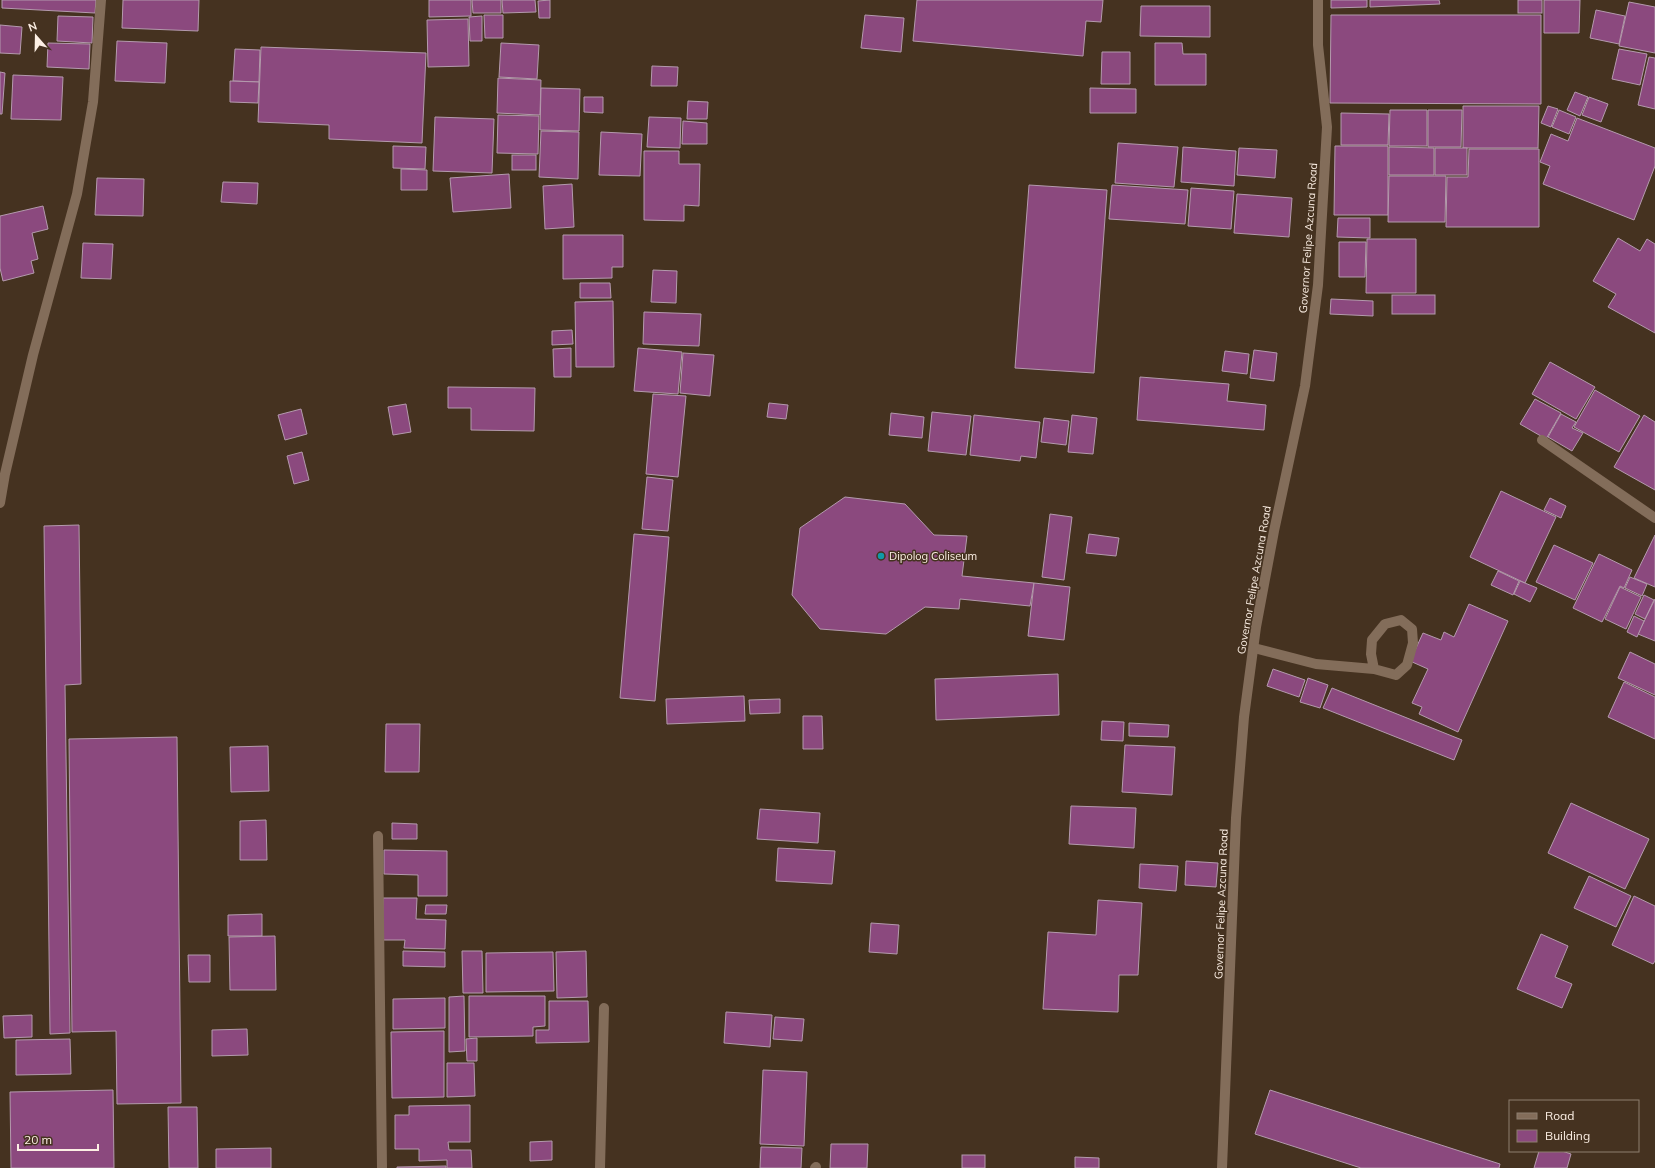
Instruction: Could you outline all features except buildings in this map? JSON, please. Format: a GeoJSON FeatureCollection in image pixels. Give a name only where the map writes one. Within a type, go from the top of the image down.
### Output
{"type":"FeatureCollection","features":[{"type":"Feature","properties":{"kind":"street"},"geometry":{"type":"LineString","coordinates":[[0,503],[5,474],[33,355],[77,194],[92,102],[101,0]]}},
{"type":"Feature","properties":{"kind":"street","name":"Governor Felipe Azcuna Road"},"geometry":{"type":"LineString","coordinates":[[1222,1168],[1236,818],[1244,717],[1274,531],[1305,386],[1318,285],[1327,127],[1318,45],[1318,0]]}},
{"type":"Feature","properties":{"kind":"street"},"geometry":{"type":"LineString","coordinates":[[1542,440],[1655,518]]}},
{"type":"Feature","properties":{"kind":"street"},"geometry":{"type":"LineString","coordinates":[[1254,648],[1316,664],[1374,669],[1396,675],[1408,665],[1413,643],[1412,629],[1401,620],[1385,624],[1372,640],[1371,654],[1374,669]]}},
{"type":"Feature","properties":{"kind":"street"},"geometry":{"type":"LineString","coordinates":[[378,836],[382,1168]]}},
{"type":"Feature","properties":{"kind":"street"},"geometry":{"type":"LineString","coordinates":[[600,1168],[604,1008]]}},
{"type":"Feature","properties":{"kind":"place","name":"Dipolog Coliseum"},"geometry":{"type":"Point","coordinates":[881,556]}}]}
